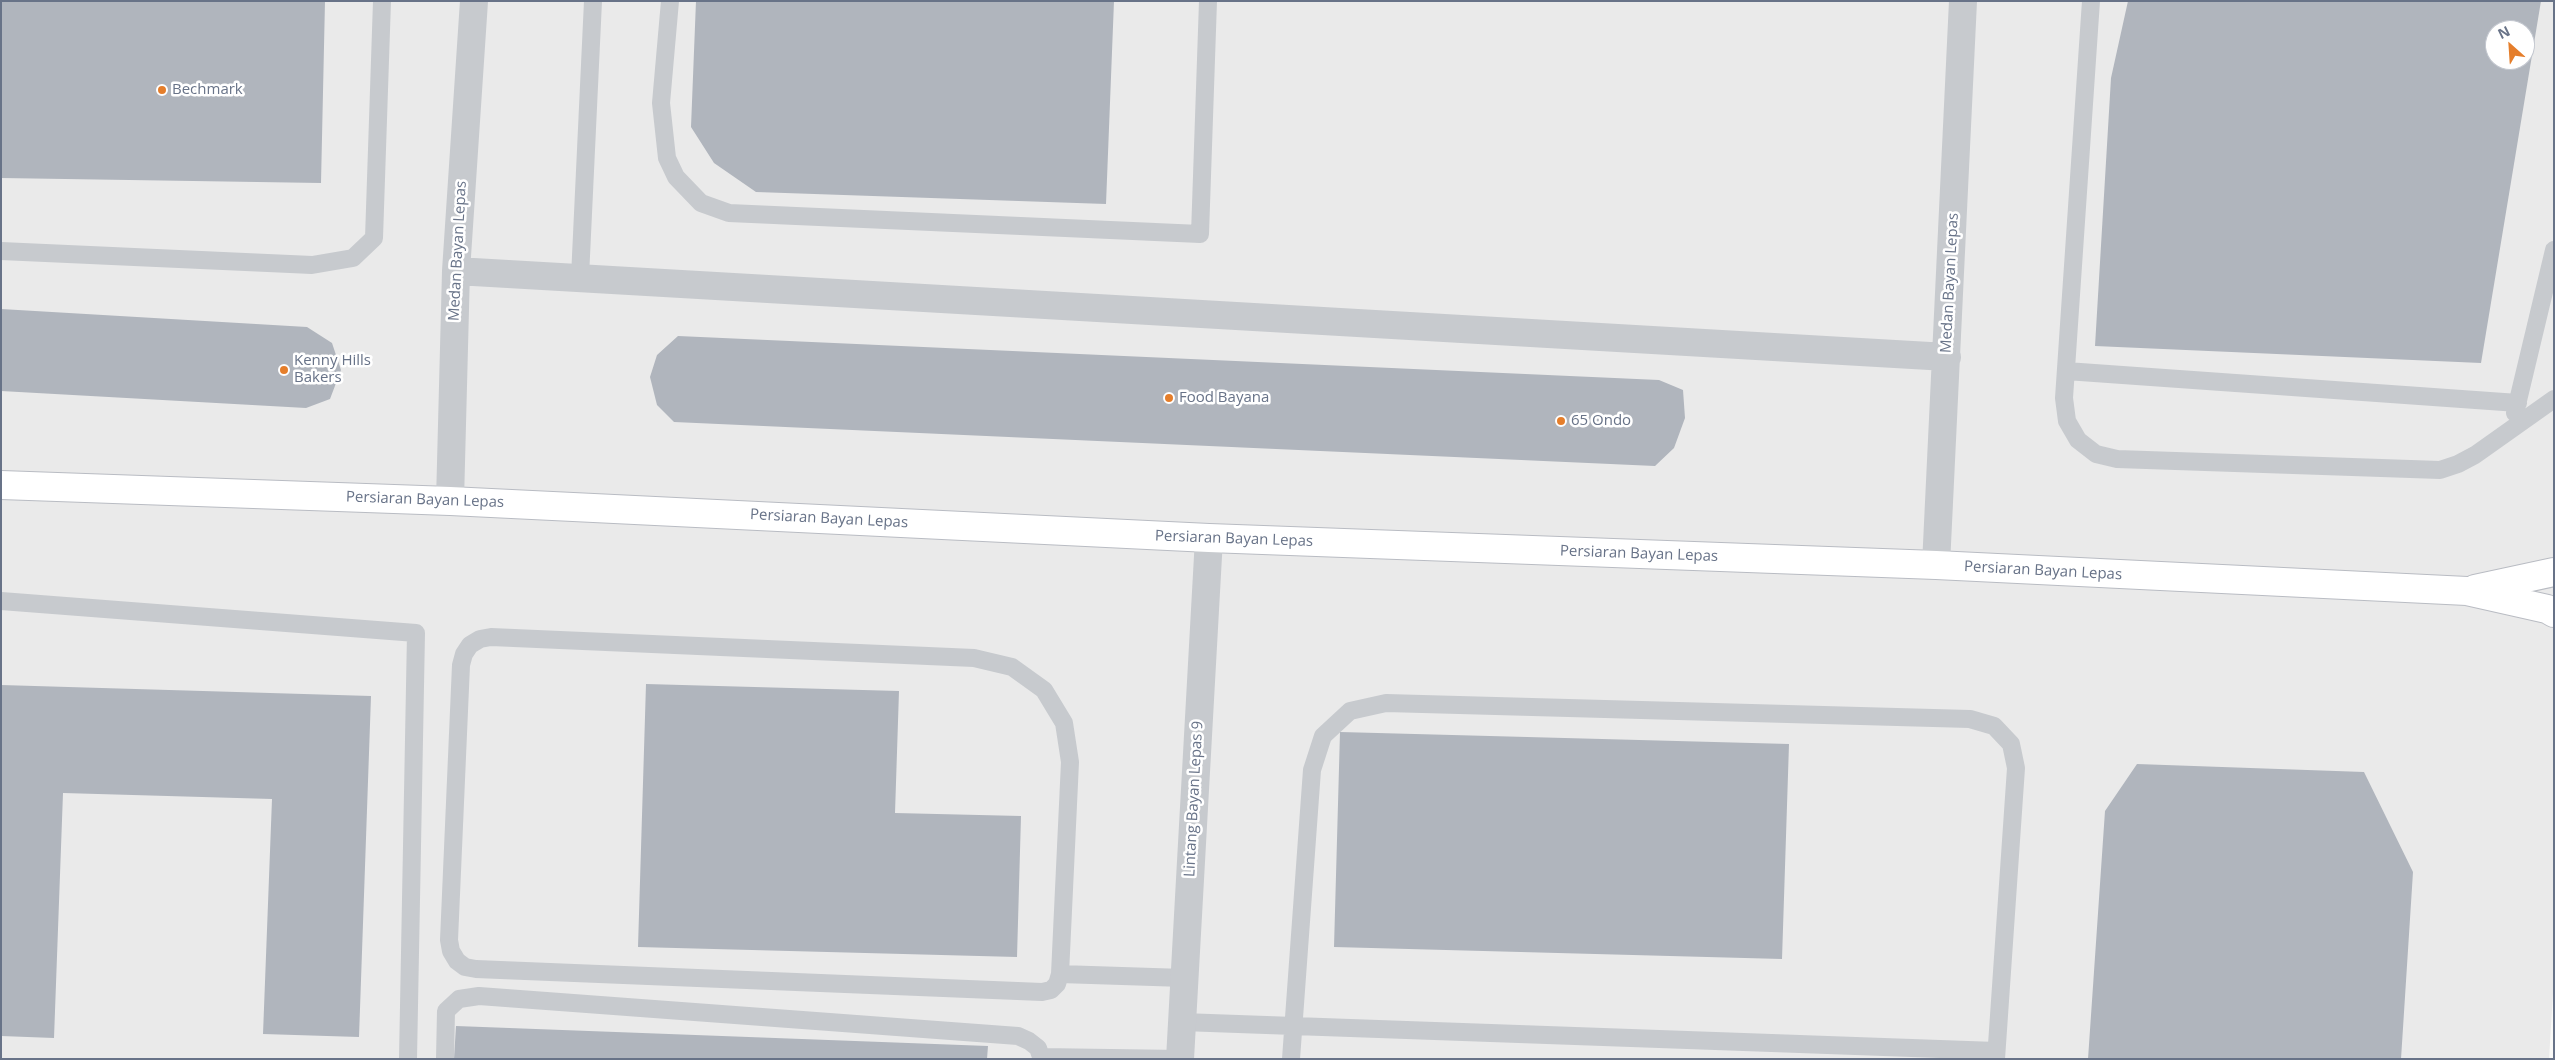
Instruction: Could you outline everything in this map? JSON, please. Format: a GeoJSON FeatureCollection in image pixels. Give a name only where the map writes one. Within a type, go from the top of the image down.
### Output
{"type":"FeatureCollection","features":[{"type":"Feature","properties":{"kind":"street","name":"Medan Bayan Lepas"},"geometry":{"type":"LineString","coordinates":[[450,500],[456,271],[474,1]]}},
{"type":"Feature","properties":{"kind":"street","name":"Medan Bayan Lepas"},"geometry":{"type":"LineString","coordinates":[[1936,565],[1963,1]]}},
{"type":"Feature","properties":{"kind":"street"},"geometry":{"type":"LineString","coordinates":[[456,271],[1947,357]]}},
{"type":"Feature","properties":{"kind":"street","name":"Persiaran Bayan Lepas"},"geometry":{"type":"LineString","coordinates":[[1,485],[450,500],[1209,538],[1936,565],[2467,591]]}},
{"type":"Feature","properties":{"kind":"street","name":"Lintang Bayan Lepas 9"},"geometry":{"type":"LineString","coordinates":[[1180,1059],[1209,538]]}},
{"type":"Feature","properties":{"kind":"street"},"geometry":{"type":"LineString","coordinates":[[2467,591],[2554,572]]}},
{"type":"Feature","properties":{"kind":"street"},"geometry":{"type":"LineString","coordinates":[[2467,591],[2547,609],[2554,613]]}},
{"type":"Feature","properties":{"kind":"lane"},"geometry":{"type":"LineString","coordinates":[[1,251],[312,265],[353,258],[374,238],[382,1]]}},
{"type":"Feature","properties":{"kind":"lane"},"geometry":{"type":"LineString","coordinates":[[580,277],[593,1]]}},
{"type":"Feature","properties":{"kind":"lane"},"geometry":{"type":"LineString","coordinates":[[670,1],[661,103],[667,158],[676,176],[701,203],[728,213],[1200,234],[1208,1]]}},
{"type":"Feature","properties":{"kind":"lane"},"geometry":{"type":"LineString","coordinates":[[2091,1],[2064,398],[2067,420],[2078,440],[2096,454],[2117,459],[2440,470],[2458,464],[2511,430],[2554,399]]}},
{"type":"Feature","properties":{"kind":"lane"},"geometry":{"type":"LineString","coordinates":[[2511,430],[2554,250]]}},
{"type":"Feature","properties":{"kind":"lane"},"geometry":{"type":"LineString","coordinates":[[2066,371],[2518,403]]}},
{"type":"Feature","properties":{"kind":"lane"},"geometry":{"type":"LineString","coordinates":[[1,601],[416,633],[408,1059]]}},
{"type":"Feature","properties":{"kind":"lane"},"geometry":{"type":"LineString","coordinates":[[491,638],[974,658],[1012,667],[1044,690],[1064,723],[1070,762],[1060,974],[1057,984],[1051,990],[1042,992],[486,970],[465,967],[457,961],[451,951],[449,940],[461,665],[464,654],[470,645],[480,639],[491,638]]}},
{"type":"Feature","properties":{"kind":"lane"},"geometry":{"type":"LineString","coordinates":[[1182,1022],[1294,1026],[1996,1055],[2016,768],[2011,744],[1994,726],[1970,718],[1386,703],[1350,711],[1323,736],[1312,770],[1294,1026],[1291,1059]]}},
{"type":"Feature","properties":{"kind":"lane"},"geometry":{"type":"LineString","coordinates":[[1060,974],[1184,978]]}},
{"type":"Feature","properties":{"kind":"lane"},"geometry":{"type":"LineString","coordinates":[[445,1059],[446,1011],[459,999],[479,996],[1018,1036],[1038,1048],[1041,1058],[1180,1059]]}},
{"type":"Feature","properties":{"kind":"shaded area"},"geometry":{"type":"Polygon","coordinates":[[[1,1],[2554,1],[2554,977],[2549,1059],[1,1059],[1,1]]]}},
{"type":"Feature","properties":{"kind":"building","name":"Bechmark"},"geometry":{"type":"Polygon","coordinates":[[[1,1],[325,1],[321,183],[1,178],[1,1]]]}},
{"type":"Feature","properties":{"kind":"building"},"geometry":{"type":"Polygon","coordinates":[[[696,1],[1114,1],[1106,204],[756,192],[714,163],[691,127],[696,1]]]}},
{"type":"Feature","properties":{"kind":"building"},"geometry":{"type":"Polygon","coordinates":[[[2128,1],[2541,1],[2535,37],[2535,20],[2485,20],[2485,70],[2530,70],[2481,363],[2095,346],[2111,78],[2128,1]]]}},
{"type":"Feature","properties":{"kind":"building"},"geometry":{"type":"Polygon","coordinates":[[[1,309],[307,327],[332,343],[341,370],[330,399],[306,408],[1,391],[1,309]]]}},
{"type":"Feature","properties":{"kind":"building","name":"Food Bayana"},"geometry":{"type":"Polygon","coordinates":[[[678,336],[1659,380],[1683,390],[1685,418],[1674,448],[1655,466],[674,422],[657,405],[650,377],[657,355],[678,336]]]}},
{"type":"Feature","properties":{"kind":"building"},"geometry":{"type":"Polygon","coordinates":[[[646,684],[899,691],[895,813],[1021,816],[1017,957],[638,947],[646,684]]]}},
{"type":"Feature","properties":{"kind":"building"},"geometry":{"type":"Polygon","coordinates":[[[1,685],[371,696],[359,1037],[263,1034],[272,799],[63,793],[54,1038],[1,1036],[1,685]]]}},
{"type":"Feature","properties":{"kind":"building"},"geometry":{"type":"Polygon","coordinates":[[[1340,732],[1789,744],[1782,959],[1334,947],[1340,732]]]}},
{"type":"Feature","properties":{"kind":"building"},"geometry":{"type":"Polygon","coordinates":[[[2137,764],[2364,772],[2413,872],[2401,1059],[2088,1059],[2105,811],[2137,764]]]}},
{"type":"Feature","properties":{"kind":"building"},"geometry":{"type":"Polygon","coordinates":[[[456,1026],[988,1046],[987,1059],[454,1059],[456,1026]]]}},
{"type":"Feature","properties":{"kind":"place","name":"Bechmark"},"geometry":{"type":"Point","coordinates":[162,90]}},
{"type":"Feature","properties":{"kind":"place","name":"Kenny Hills Bakers"},"geometry":{"type":"Point","coordinates":[284,370]}},
{"type":"Feature","properties":{"kind":"place","name":"Food Bayana"},"geometry":{"type":"Point","coordinates":[1169,398]}},
{"type":"Feature","properties":{"kind":"place","name":"65 Ondo"},"geometry":{"type":"Point","coordinates":[1561,421]}}]}
